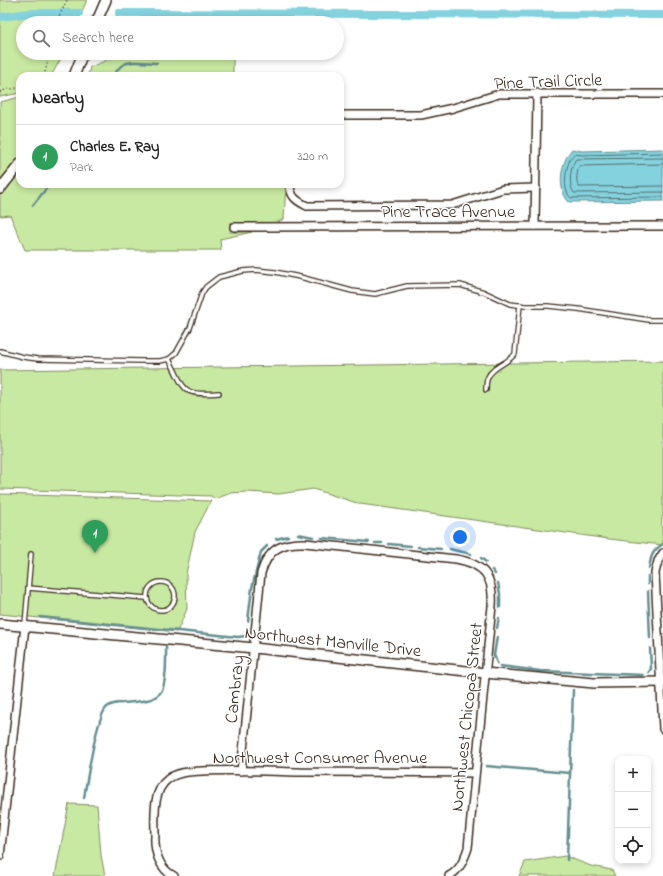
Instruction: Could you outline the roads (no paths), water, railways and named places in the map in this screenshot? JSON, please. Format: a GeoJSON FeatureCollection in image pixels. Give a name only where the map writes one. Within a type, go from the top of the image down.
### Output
{"type":"FeatureCollection","features":[{"type":"Feature","properties":{"kind":"street"},"geometry":{"type":"LineString","coordinates":[[99,16],[106,0]]}},
{"type":"Feature","properties":{"kind":"street"},"geometry":{"type":"LineString","coordinates":[[76,72],[80,60]]}},
{"type":"Feature","properties":{"kind":"street","name":"Pine Trail Circle"},"geometry":{"type":"LineString","coordinates":[[344,115],[421,115],[453,108],[498,94],[663,94]]}},
{"type":"Feature","properties":{"kind":"street"},"geometry":{"type":"LineString","coordinates":[[535,226],[537,94]]}},
{"type":"Feature","properties":{"kind":"street"},"geometry":{"type":"LineString","coordinates":[[0,189],[16,169]]}},
{"type":"Feature","properties":{"kind":"street"},"geometry":{"type":"LineString","coordinates":[[290,188],[296,201],[307,206],[452,205],[503,189],[536,188]]}},
{"type":"Feature","properties":{"kind":"street","name":"Pine Trace Avenue"},"geometry":{"type":"LineString","coordinates":[[234,227],[663,226]]}},
{"type":"Feature","properties":{"kind":"street","name":"Northwest Chicopa Street"},"geometry":{"type":"LineString","coordinates":[[264,564],[268,557],[278,548],[295,542],[456,559],[471,562],[485,572],[492,591],[492,606],[468,848],[460,867],[449,876]]}},
{"type":"Feature","properties":{"kind":"street"},"geometry":{"type":"LineString","coordinates":[[663,553],[658,561],[655,573],[662,682],[663,729]]}},
{"type":"Feature","properties":{"kind":"street","name":"Cambray"},"geometry":{"type":"LineString","coordinates":[[241,771],[261,573],[264,564]]}},
{"type":"Feature","properties":{"kind":"street","name":"Northwest Manville Drive"},"geometry":{"type":"LineString","coordinates":[[0,624],[254,648],[485,673],[594,683],[662,682]]}},
{"type":"Feature","properties":{"kind":"street"},"geometry":{"type":"LineString","coordinates":[[0,856],[25,626]]}},
{"type":"Feature","properties":{"kind":"street","name":"Northwest Consumer Avenue"},"geometry":{"type":"LineString","coordinates":[[174,876],[162,866],[157,856],[154,843],[155,806],[158,792],[167,780],[176,774],[188,772],[241,771],[475,773]]}},
{"type":"Feature","properties":{"kind":"lane"},"geometry":{"type":"LineString","coordinates":[[0,351],[38,359],[160,361],[169,359],[176,353],[188,333],[202,293],[206,287],[219,277],[242,271],[256,270],[300,277],[352,291],[375,294],[407,286],[460,285],[484,292],[510,304],[520,306],[548,306],[649,320],[663,320]]}},
{"type":"Feature","properties":{"kind":"lane"},"geometry":{"type":"LineString","coordinates":[[486,390],[487,378],[490,373],[512,358],[515,354],[520,306]]}},
{"type":"Feature","properties":{"kind":"lane"},"geometry":{"type":"LineString","coordinates":[[169,359],[180,382],[187,390],[193,393],[201,394],[220,393]]}},
{"type":"Feature","properties":{"kind":"lane"},"geometry":{"type":"LineString","coordinates":[[25,626],[31,554]]}},
{"type":"Feature","properties":{"kind":"lane"},"geometry":{"type":"LineString","coordinates":[[158,582],[169,584],[175,594],[171,606],[162,611],[152,608],[146,598],[146,593],[149,588],[158,582]]}},
{"type":"Feature","properties":{"kind":"lane"},"geometry":{"type":"LineString","coordinates":[[28,588],[146,598]]}},
{"type":"Feature","properties":{"kind":"water"},"geometry":{"type":"Polygon","coordinates":[[[572,149],[582,151],[663,149],[663,201],[569,202],[562,190],[561,183],[565,161],[572,149]]]}},
{"type":"Feature","properties":{"kind":"waterway"},"geometry":{"type":"LineString","coordinates":[[0,17],[30,13],[79,13]]}},
{"type":"Feature","properties":{"kind":"waterway"},"geometry":{"type":"LineString","coordinates":[[119,13],[663,15]]}},
{"type":"Feature","properties":{"kind":"waterway"},"geometry":{"type":"LineString","coordinates":[[116,72],[120,67],[129,63],[157,63]]}},
{"type":"Feature","properties":{"kind":"waterway"},"geometry":{"type":"LineString","coordinates":[[33,205],[47,188]]}},
{"type":"Feature","properties":{"kind":"waterway"},"geometry":{"type":"LineString","coordinates":[[298,534],[313,537]]}},
{"type":"Feature","properties":{"kind":"waterway"},"geometry":{"type":"LineString","coordinates":[[276,539],[288,536]]}},
{"type":"Feature","properties":{"kind":"waterway"},"geometry":{"type":"LineString","coordinates":[[322,538],[369,542]]}},
{"type":"Feature","properties":{"kind":"waterway"},"geometry":{"type":"LineString","coordinates":[[375,543],[382,543]]}},
{"type":"Feature","properties":{"kind":"waterway"},"geometry":{"type":"LineString","coordinates":[[389,544],[411,546]]}},
{"type":"Feature","properties":{"kind":"waterway"},"geometry":{"type":"LineString","coordinates":[[649,568],[650,560],[653,554],[656,549],[663,544]]}},
{"type":"Feature","properties":{"kind":"waterway"},"geometry":{"type":"LineString","coordinates":[[248,621],[252,588],[261,552],[267,546]]}},
{"type":"Feature","properties":{"kind":"waterway"},"geometry":{"type":"LineString","coordinates":[[418,547],[441,549]]}},
{"type":"Feature","properties":{"kind":"waterway"},"geometry":{"type":"LineString","coordinates":[[450,549],[471,554]]}},
{"type":"Feature","properties":{"kind":"waterway"},"geometry":{"type":"LineString","coordinates":[[481,558],[486,562]]}},
{"type":"Feature","properties":{"kind":"waterway"},"geometry":{"type":"LineString","coordinates":[[492,570],[495,574]]}},
{"type":"Feature","properties":{"kind":"waterway"},"geometry":{"type":"LineString","coordinates":[[648,576],[648,584]]}},
{"type":"Feature","properties":{"kind":"waterway"},"geometry":{"type":"LineString","coordinates":[[498,583],[500,607]]}},
{"type":"Feature","properties":{"kind":"waterway"},"geometry":{"type":"LineString","coordinates":[[648,591],[650,638]]}},
{"type":"Feature","properties":{"kind":"waterway"},"geometry":{"type":"LineString","coordinates":[[40,617],[238,637],[246,636],[247,629]]}},
{"type":"Feature","properties":{"kind":"waterway"},"geometry":{"type":"LineString","coordinates":[[497,628],[499,618]]}},
{"type":"Feature","properties":{"kind":"waterway"},"geometry":{"type":"LineString","coordinates":[[497,637],[494,655],[497,663]]}},
{"type":"Feature","properties":{"kind":"waterway"},"geometry":{"type":"LineString","coordinates":[[84,798],[92,750],[102,714],[106,708],[112,705],[118,703],[144,701],[154,698],[160,694],[165,680],[166,647]]}},
{"type":"Feature","properties":{"kind":"waterway"},"geometry":{"type":"LineString","coordinates":[[649,672],[651,669],[650,648]]}},
{"type":"Feature","properties":{"kind":"waterway"},"geometry":{"type":"LineString","coordinates":[[500,666],[540,671],[643,675]]}},
{"type":"Feature","properties":{"kind":"waterway"},"geometry":{"type":"LineString","coordinates":[[567,860],[573,690]]}},
{"type":"Feature","properties":{"kind":"waterway"},"geometry":{"type":"LineString","coordinates":[[486,766],[570,773]]}},
{"type":"Feature","properties":{"kind":"place","name":"Charles E. Ray"},"geometry":{"type":"Point","coordinates":[95,553]}}]}
